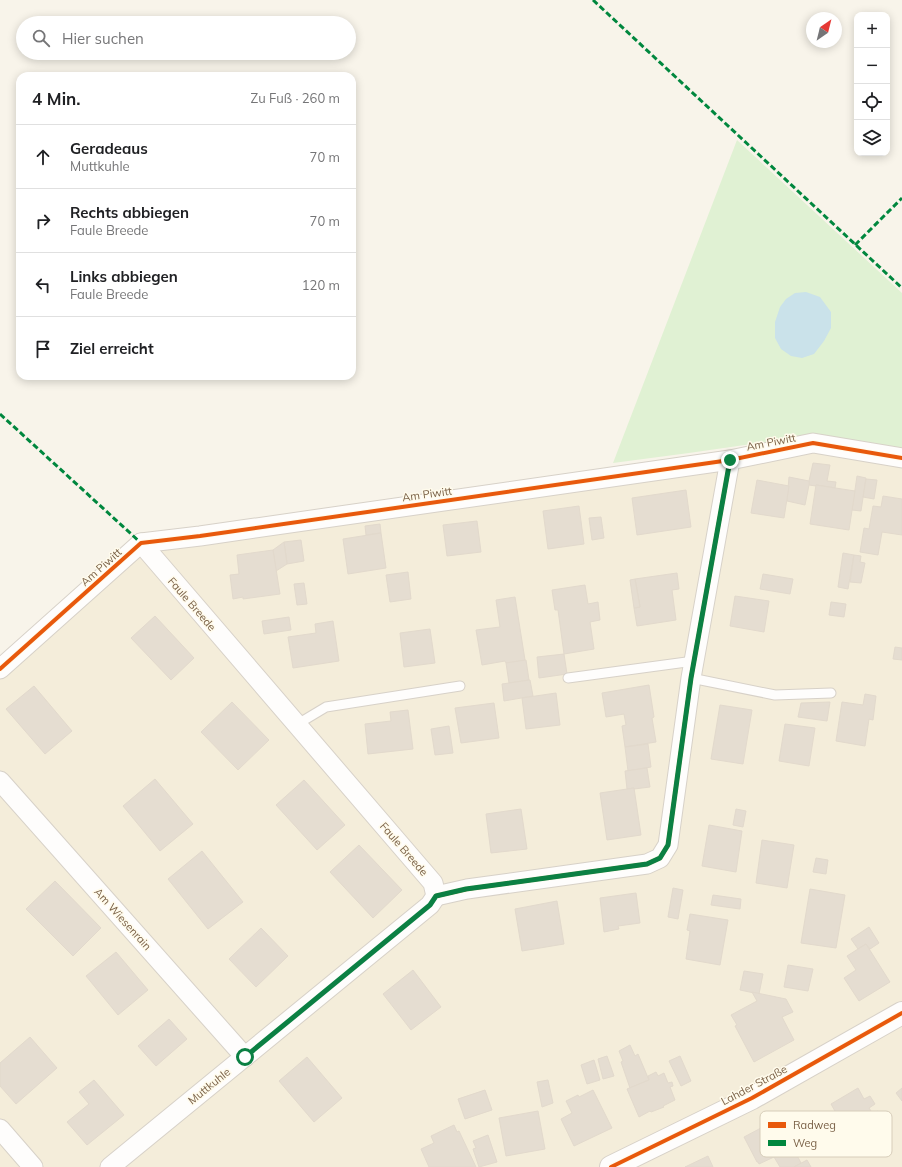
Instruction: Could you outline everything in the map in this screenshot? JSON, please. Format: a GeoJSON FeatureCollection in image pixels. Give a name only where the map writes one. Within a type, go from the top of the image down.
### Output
{"type":"FeatureCollection","features":[{"type":"Feature","properties":{"kind":"street","name":"Am Piwitt"},"geometry":{"type":"LineString","coordinates":[[0,669],[141,543],[200,536],[730,460],[813,443],[902,458]]}},
{"type":"Feature","properties":{"kind":"street"},"geometry":{"type":"LineString","coordinates":[[436,896],[466,889],[647,864],[660,858],[668,845],[693,670],[730,460]]}},
{"type":"Feature","properties":{"kind":"street","name":"Faule Breede"},"geometry":{"type":"LineString","coordinates":[[141,543],[433,883],[436,896]]}},
{"type":"Feature","properties":{"kind":"street","name":"Am Wiesenrain"},"geometry":{"type":"LineString","coordinates":[[0,781],[245,1057]]}},
{"type":"Feature","properties":{"kind":"street","name":"Muttkuhle"},"geometry":{"type":"LineString","coordinates":[[110,1167],[430,905],[436,896]]}},
{"type":"Feature","properties":{"kind":"street","name":"Lahder Straße"},"geometry":{"type":"LineString","coordinates":[[611,1167],[752,1098],[902,1013]]}},
{"type":"Feature","properties":{"kind":"street"},"geometry":{"type":"LineString","coordinates":[[0,1129],[33,1167]]}},
{"type":"Feature","properties":{"kind":"lane"},"geometry":{"type":"LineString","coordinates":[[568,678],[693,670],[775,695],[831,693]]}},
{"type":"Feature","properties":{"kind":"lane"},"geometry":{"type":"LineString","coordinates":[[296,725],[326,707],[460,686]]}},
{"type":"Feature","properties":{"kind":"shaded area"},"geometry":{"type":"Polygon","coordinates":[[[814,448],[902,463],[902,1167],[0,1167],[0,675],[138,555],[192,543],[814,448]]]}},
{"type":"Feature","properties":{"kind":"green space"},"geometry":{"type":"Polygon","coordinates":[[[737,140],[902,293],[902,450],[815,435],[613,463],[737,140]]]}},
{"type":"Feature","properties":{"kind":"water"},"geometry":{"type":"Polygon","coordinates":[[[806,292],[820,297],[831,312],[831,328],[824,341],[814,354],[802,358],[791,356],[781,349],[775,338],[775,322],[780,307],[786,299],[795,293],[806,292]]]}},
{"type":"Feature","properties":{"kind":"building"},"geometry":{"type":"Polygon","coordinates":[[[813,463],[830,465],[827,481],[836,482],[835,488],[809,485],[813,463]]]}},
{"type":"Feature","properties":{"kind":"building"},"geometry":{"type":"Polygon","coordinates":[[[857,476],[866,478],[861,511],[852,510],[857,476]]]}},
{"type":"Feature","properties":{"kind":"building"},"geometry":{"type":"Polygon","coordinates":[[[789,477],[809,481],[805,505],[787,501],[789,477]]]}},
{"type":"Feature","properties":{"kind":"building"},"geometry":{"type":"Polygon","coordinates":[[[866,479],[877,480],[874,499],[863,497],[866,479]]]}},
{"type":"Feature","properties":{"kind":"building"},"geometry":{"type":"Polygon","coordinates":[[[757,480],[789,486],[784,518],[751,513],[757,480]]]}},
{"type":"Feature","properties":{"kind":"building"},"geometry":{"type":"Polygon","coordinates":[[[816,485],[855,491],[849,530],[810,524],[816,485]]]}},
{"type":"Feature","properties":{"kind":"building"},"geometry":{"type":"Polygon","coordinates":[[[686,490],[691,527],[637,535],[632,498],[686,490]]]}},
{"type":"Feature","properties":{"kind":"building"},"geometry":{"type":"Polygon","coordinates":[[[883,496],[902,499],[902,535],[882,532],[878,555],[860,552],[864,528],[869,529],[873,506],[881,507],[883,496]]]}},
{"type":"Feature","properties":{"kind":"building"},"geometry":{"type":"Polygon","coordinates":[[[579,506],[584,544],[548,549],[543,511],[579,506]]]}},
{"type":"Feature","properties":{"kind":"building"},"geometry":{"type":"Polygon","coordinates":[[[601,517],[604,538],[592,540],[589,518],[601,517]]]}},
{"type":"Feature","properties":{"kind":"building"},"geometry":{"type":"Polygon","coordinates":[[[477,521],[481,552],[447,556],[443,525],[477,521]]]}},
{"type":"Feature","properties":{"kind":"building"},"geometry":{"type":"Polygon","coordinates":[[[380,524],[381,533],[366,535],[365,526],[380,524]]]}},
{"type":"Feature","properties":{"kind":"building"},"geometry":{"type":"Polygon","coordinates":[[[381,533],[386,568],[348,574],[343,539],[381,533]]]}},
{"type":"Feature","properties":{"kind":"building"},"geometry":{"type":"Polygon","coordinates":[[[301,540],[304,561],[287,564],[284,542],[301,540]]]}},
{"type":"Feature","properties":{"kind":"building"},"geometry":{"type":"Polygon","coordinates":[[[284,542],[287,564],[276,571],[273,550],[284,542]]]}},
{"type":"Feature","properties":{"kind":"building"},"geometry":{"type":"Polygon","coordinates":[[[273,550],[280,594],[233,599],[230,575],[239,574],[237,555],[273,550]]]}},
{"type":"Feature","properties":{"kind":"building"},"geometry":{"type":"Polygon","coordinates":[[[843,553],[854,555],[848,589],[838,587],[843,553]]]}},
{"type":"Feature","properties":{"kind":"building"},"geometry":{"type":"Polygon","coordinates":[[[854,555],[861,556],[860,562],[865,563],[861,583],[850,582],[854,555]]]}},
{"type":"Feature","properties":{"kind":"building"},"geometry":{"type":"Polygon","coordinates":[[[408,572],[411,599],[390,602],[386,575],[408,572]]]}},
{"type":"Feature","properties":{"kind":"building"},"geometry":{"type":"Polygon","coordinates":[[[677,573],[679,589],[672,590],[676,620],[637,626],[634,608],[640,607],[635,579],[677,573]]]}},
{"type":"Feature","properties":{"kind":"building"},"geometry":{"type":"Polygon","coordinates":[[[763,574],[793,579],[790,594],[760,589],[763,574]]]}},
{"type":"Feature","properties":{"kind":"building"},"geometry":{"type":"Polygon","coordinates":[[[635,579],[640,607],[634,608],[630,580],[635,579]]]}},
{"type":"Feature","properties":{"kind":"building"},"geometry":{"type":"Polygon","coordinates":[[[304,583],[307,604],[297,605],[294,584],[304,583]]]}},
{"type":"Feature","properties":{"kind":"building"},"geometry":{"type":"Polygon","coordinates":[[[585,585],[588,604],[598,602],[600,620],[590,622],[594,649],[564,654],[558,610],[555,610],[552,590],[585,585]]]}},
{"type":"Feature","properties":{"kind":"building"},"geometry":{"type":"Polygon","coordinates":[[[735,596],[769,601],[764,632],[730,626],[735,596]]]}},
{"type":"Feature","properties":{"kind":"building"},"geometry":{"type":"Polygon","coordinates":[[[515,597],[525,660],[506,663],[505,661],[482,665],[476,630],[500,627],[496,600],[515,597]]]}},
{"type":"Feature","properties":{"kind":"building"},"geometry":{"type":"Polygon","coordinates":[[[831,602],[846,604],[844,617],[829,615],[831,602]]]}},
{"type":"Feature","properties":{"kind":"building"},"geometry":{"type":"Polygon","coordinates":[[[155,616],[194,658],[171,680],[131,638],[155,616]]]}},
{"type":"Feature","properties":{"kind":"building"},"geometry":{"type":"Polygon","coordinates":[[[289,617],[291,630],[264,634],[262,621],[289,617]]]}},
{"type":"Feature","properties":{"kind":"building"},"geometry":{"type":"Polygon","coordinates":[[[333,621],[339,661],[293,668],[288,637],[316,633],[315,624],[333,621]]]}},
{"type":"Feature","properties":{"kind":"building"},"geometry":{"type":"Polygon","coordinates":[[[430,629],[435,663],[404,667],[400,633],[430,629]]]}},
{"type":"Feature","properties":{"kind":"building"},"geometry":{"type":"Polygon","coordinates":[[[895,647],[902,648],[902,660],[893,659],[895,647]]]}},
{"type":"Feature","properties":{"kind":"building"},"geometry":{"type":"Polygon","coordinates":[[[564,654],[567,674],[539,678],[537,657],[564,654]]]}},
{"type":"Feature","properties":{"kind":"building"},"geometry":{"type":"Polygon","coordinates":[[[526,660],[529,680],[509,683],[506,663],[526,660]]]}},
{"type":"Feature","properties":{"kind":"building"},"geometry":{"type":"Polygon","coordinates":[[[530,680],[533,696],[504,701],[502,684],[530,680]]]}},
{"type":"Feature","properties":{"kind":"building"},"geometry":{"type":"Polygon","coordinates":[[[649,685],[656,742],[625,747],[622,726],[626,725],[624,714],[606,717],[602,693],[649,685]]]}},
{"type":"Feature","properties":{"kind":"building"},"geometry":{"type":"Polygon","coordinates":[[[34,686],[72,731],[45,754],[6,709],[34,686]]]}},
{"type":"Feature","properties":{"kind":"building"},"geometry":{"type":"Polygon","coordinates":[[[556,693],[560,725],[526,729],[522,698],[556,693]]]}},
{"type":"Feature","properties":{"kind":"building"},"geometry":{"type":"Polygon","coordinates":[[[865,694],[876,696],[873,720],[869,719],[865,746],[836,741],[842,702],[863,705],[865,694]]]}},
{"type":"Feature","properties":{"kind":"building"},"geometry":{"type":"Polygon","coordinates":[[[232,702],[269,740],[238,770],[201,732],[232,702]]]}},
{"type":"Feature","properties":{"kind":"building"},"geometry":{"type":"Polygon","coordinates":[[[830,702],[827,721],[798,717],[801,703],[830,702]]]}},
{"type":"Feature","properties":{"kind":"building"},"geometry":{"type":"Polygon","coordinates":[[[494,703],[499,738],[461,743],[455,708],[494,703]]]}},
{"type":"Feature","properties":{"kind":"building"},"geometry":{"type":"Polygon","coordinates":[[[720,705],[752,710],[743,764],[711,759],[720,705]]]}},
{"type":"Feature","properties":{"kind":"building"},"geometry":{"type":"Polygon","coordinates":[[[408,710],[413,749],[368,754],[365,724],[391,721],[390,712],[408,710]]]}},
{"type":"Feature","properties":{"kind":"building"},"geometry":{"type":"Polygon","coordinates":[[[785,724],[815,728],[809,766],[779,761],[785,724]]]}},
{"type":"Feature","properties":{"kind":"building"},"geometry":{"type":"Polygon","coordinates":[[[449,726],[453,753],[435,755],[431,729],[449,726]]]}},
{"type":"Feature","properties":{"kind":"building"},"geometry":{"type":"Polygon","coordinates":[[[648,744],[651,767],[628,771],[625,747],[648,744]]]}},
{"type":"Feature","properties":{"kind":"building"},"geometry":{"type":"Polygon","coordinates":[[[647,768],[650,787],[627,789],[625,771],[647,768]]]}},
{"type":"Feature","properties":{"kind":"building"},"geometry":{"type":"Polygon","coordinates":[[[155,779],[193,824],[160,851],[123,806],[155,779]]]}},
{"type":"Feature","properties":{"kind":"building"},"geometry":{"type":"Polygon","coordinates":[[[304,780],[345,825],[317,850],[276,805],[304,780]]]}},
{"type":"Feature","properties":{"kind":"building"},"geometry":{"type":"Polygon","coordinates":[[[634,788],[641,835],[607,840],[600,793],[634,788]]]}},
{"type":"Feature","properties":{"kind":"building"},"geometry":{"type":"Polygon","coordinates":[[[521,809],[527,849],[491,853],[486,814],[521,809]]]}},
{"type":"Feature","properties":{"kind":"building"},"geometry":{"type":"Polygon","coordinates":[[[736,809],[746,811],[743,827],[733,825],[736,809]]]}},
{"type":"Feature","properties":{"kind":"building"},"geometry":{"type":"Polygon","coordinates":[[[709,825],[742,831],[736,872],[702,866],[709,825]]]}},
{"type":"Feature","properties":{"kind":"building"},"geometry":{"type":"Polygon","coordinates":[[[762,840],[794,845],[787,888],[756,883],[762,840]]]}},
{"type":"Feature","properties":{"kind":"building"},"geometry":{"type":"Polygon","coordinates":[[[359,845],[402,890],[373,918],[330,872],[359,845]]]}},
{"type":"Feature","properties":{"kind":"building"},"geometry":{"type":"Polygon","coordinates":[[[202,851],[243,902],[208,929],[168,879],[202,851]]]}},
{"type":"Feature","properties":{"kind":"building"},"geometry":{"type":"Polygon","coordinates":[[[816,858],[828,860],[826,874],[813,872],[816,858]]]}},
{"type":"Feature","properties":{"kind":"building"},"geometry":{"type":"Polygon","coordinates":[[[55,881],[101,928],[73,956],[26,909],[55,881]]]}},
{"type":"Feature","properties":{"kind":"building"},"geometry":{"type":"Polygon","coordinates":[[[673,888],[683,890],[678,919],[668,917],[673,888]]]}},
{"type":"Feature","properties":{"kind":"building"},"geometry":{"type":"Polygon","coordinates":[[[810,889],[845,895],[836,948],[801,943],[810,889]]]}},
{"type":"Feature","properties":{"kind":"building"},"geometry":{"type":"Polygon","coordinates":[[[636,893],[640,923],[618,926],[619,929],[604,932],[600,898],[636,893]]]}},
{"type":"Feature","properties":{"kind":"building"},"geometry":{"type":"Polygon","coordinates":[[[713,895],[741,899],[740,909],[711,905],[713,895]]]}},
{"type":"Feature","properties":{"kind":"building"},"geometry":{"type":"Polygon","coordinates":[[[557,901],[564,944],[522,951],[515,909],[557,901]]]}},
{"type":"Feature","properties":{"kind":"building"},"geometry":{"type":"Polygon","coordinates":[[[690,914],[728,920],[720,965],[686,959],[690,931],[687,930],[690,914]]]}},
{"type":"Feature","properties":{"kind":"building"},"geometry":{"type":"Polygon","coordinates":[[[869,927],[879,943],[870,949],[866,944],[858,949],[851,939],[869,927]]]}},
{"type":"Feature","properties":{"kind":"building"},"geometry":{"type":"Polygon","coordinates":[[[261,928],[288,956],[256,987],[229,959],[261,928]]]}},
{"type":"Feature","properties":{"kind":"building"},"geometry":{"type":"Polygon","coordinates":[[[866,944],[890,982],[859,1001],[844,978],[856,970],[847,956],[866,944]]]}},
{"type":"Feature","properties":{"kind":"building"},"geometry":{"type":"Polygon","coordinates":[[[116,952],[148,990],[118,1015],[86,976],[116,952]]]}},
{"type":"Feature","properties":{"kind":"building"},"geometry":{"type":"Polygon","coordinates":[[[788,965],[813,969],[808,991],[784,987],[788,965]]]}},
{"type":"Feature","properties":{"kind":"building"},"geometry":{"type":"Polygon","coordinates":[[[413,970],[441,1007],[411,1030],[383,994],[413,970]]]}},
{"type":"Feature","properties":{"kind":"building"},"geometry":{"type":"Polygon","coordinates":[[[744,971],[763,974],[759,994],[740,990],[744,971]]]}},
{"type":"Feature","properties":{"kind":"building"},"geometry":{"type":"Polygon","coordinates":[[[752,992],[786,999],[793,1012],[782,1017],[794,1040],[754,1062],[735,1026],[737,1025],[731,1015],[757,1001],[752,992]]]}},
{"type":"Feature","properties":{"kind":"building"},"geometry":{"type":"Polygon","coordinates":[[[169,1019],[187,1039],[156,1066],[138,1046],[169,1019]]]}},
{"type":"Feature","properties":{"kind":"building"},"geometry":{"type":"Polygon","coordinates":[[[30,1037],[57,1068],[16,1104],[0,1086],[0,1063],[30,1037]]]}},
{"type":"Feature","properties":{"kind":"building"},"geometry":{"type":"Polygon","coordinates":[[[630,1045],[635,1056],[638,1054],[649,1080],[630,1088],[621,1062],[623,1061],[619,1051],[630,1045]]]}},
{"type":"Feature","properties":{"kind":"building"},"geometry":{"type":"Polygon","coordinates":[[[607,1056],[614,1076],[603,1079],[598,1059],[607,1056]]]}},
{"type":"Feature","properties":{"kind":"building"},"geometry":{"type":"Polygon","coordinates":[[[680,1056],[691,1081],[681,1086],[669,1061],[680,1056]]]}},
{"type":"Feature","properties":{"kind":"building"},"geometry":{"type":"Polygon","coordinates":[[[307,1057],[342,1098],[314,1122],[279,1081],[307,1057]]]}},
{"type":"Feature","properties":{"kind":"building"},"geometry":{"type":"Polygon","coordinates":[[[594,1060],[600,1080],[587,1084],[581,1065],[594,1060]]]}},
{"type":"Feature","properties":{"kind":"building"},"geometry":{"type":"Polygon","coordinates":[[[656,1072],[658,1076],[664,1073],[668,1083],[672,1082],[673,1086],[670,1087],[675,1100],[663,1106],[664,1107],[651,1112],[650,1111],[639,1117],[627,1089],[649,1080],[648,1076],[656,1072]]]}},
{"type":"Feature","properties":{"kind":"building"},"geometry":{"type":"Polygon","coordinates":[[[94,1080],[124,1115],[87,1145],[67,1122],[89,1104],[79,1092],[94,1080]]]}},
{"type":"Feature","properties":{"kind":"building"},"geometry":{"type":"Polygon","coordinates":[[[548,1080],[553,1103],[542,1107],[537,1082],[548,1080]]]}},
{"type":"Feature","properties":{"kind":"building"},"geometry":{"type":"Polygon","coordinates":[[[858,1088],[864,1099],[870,1096],[875,1104],[869,1108],[871,1111],[835,1111],[831,1104],[858,1088]]]}},
{"type":"Feature","properties":{"kind":"building"},"geometry":{"type":"Polygon","coordinates":[[[902,1088],[902,1101],[896,1093],[902,1088]]]}},
{"type":"Feature","properties":{"kind":"building"},"geometry":{"type":"Polygon","coordinates":[[[485,1090],[492,1110],[465,1119],[458,1099],[485,1090]]]}},
{"type":"Feature","properties":{"kind":"building"},"geometry":{"type":"Polygon","coordinates":[[[593,1090],[612,1128],[574,1146],[561,1119],[572,1113],[566,1101],[578,1095],[579,1097],[593,1090]]]}},
{"type":"Feature","properties":{"kind":"building"},"geometry":{"type":"Polygon","coordinates":[[[538,1111],[545,1149],[506,1156],[499,1118],[538,1111]]]}},
{"type":"Feature","properties":{"kind":"building"},"geometry":{"type":"Polygon","coordinates":[[[454,1125],[457,1132],[459,1131],[476,1167],[429,1167],[421,1149],[434,1143],[431,1136],[454,1125]]]}},
{"type":"Feature","properties":{"kind":"building"},"geometry":{"type":"Polygon","coordinates":[[[760,1129],[760,1157],[774,1157],[759,1164],[744,1137],[760,1129]]]}},
{"type":"Feature","properties":{"kind":"building"},"geometry":{"type":"Polygon","coordinates":[[[488,1135],[497,1162],[479,1167],[473,1149],[476,1148],[473,1141],[488,1135]]]}},
{"type":"Feature","properties":{"kind":"building"},"geometry":{"type":"Polygon","coordinates":[[[708,1156],[713,1167],[685,1167],[708,1156]]]}},
{"type":"Feature","properties":{"kind":"building"},"geometry":{"type":"Polygon","coordinates":[[[774,1157],[798,1157],[801,1163],[794,1167],[780,1167],[774,1157]]]}},
{"type":"Feature","properties":{"kind":"building"},"geometry":{"type":"Polygon","coordinates":[[[807,1160],[811,1167],[794,1167],[807,1160]]]}},
{"type":"Feature","properties":{"kind":"marked path"},"geometry":{"type":"LineString","coordinates":[[593,0],[902,288]]}},
{"type":"Feature","properties":{"kind":"marked path"},"geometry":{"type":"LineString","coordinates":[[855,245],[902,198]]}},
{"type":"Feature","properties":{"kind":"marked path"},"geometry":{"type":"LineString","coordinates":[[0,414],[141,543]]}},
{"type":"Feature","properties":{"kind":"cycle path"},"geometry":{"type":"LineString","coordinates":[[0,669],[141,543],[200,536],[730,460],[813,443],[902,458]]}},
{"type":"Feature","properties":{"kind":"cycle path"},"geometry":{"type":"LineString","coordinates":[[436,896],[467,889],[647,864],[660,858],[668,845],[691,678],[730,460]]}},
{"type":"Feature","properties":{"kind":"cycle path"},"geometry":{"type":"LineString","coordinates":[[611,1167],[752,1098],[902,1013]]}},
{"type":"Feature","properties":{"kind":"route"},"geometry":{"type":"LineString","coordinates":[[245,1057],[430,905],[436,896],[466,889],[647,864],[660,858],[668,845],[691,678],[730,460]]}}]}
